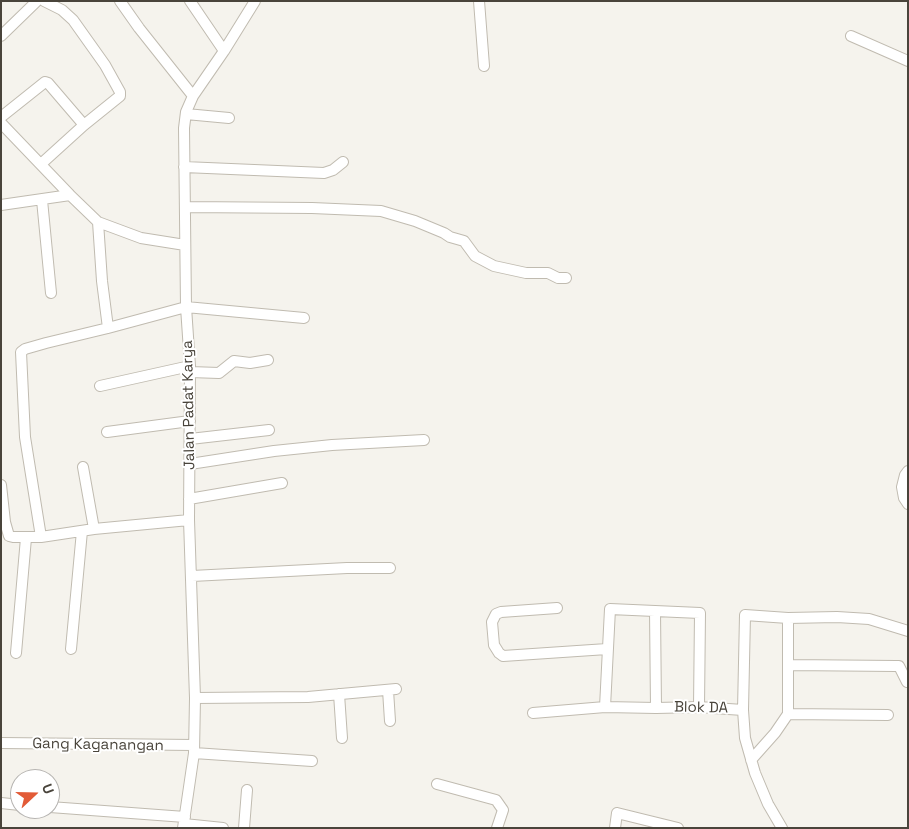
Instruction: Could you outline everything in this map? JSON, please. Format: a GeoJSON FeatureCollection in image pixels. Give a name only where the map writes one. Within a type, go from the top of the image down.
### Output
{"type":"FeatureCollection","features":[{"type":"Feature","properties":{"kind":"street"},"geometry":{"type":"LineString","coordinates":[[1,36],[36,1]]}},
{"type":"Feature","properties":{"kind":"street"},"geometry":{"type":"LineString","coordinates":[[41,164],[84,125],[120,96],[120,92],[105,65],[73,20],[62,10],[44,1]]}},
{"type":"Feature","properties":{"kind":"street"},"geometry":{"type":"LineString","coordinates":[[120,1],[192,96]]}},
{"type":"Feature","properties":{"kind":"street"},"geometry":{"type":"LineString","coordinates":[[190,1],[224,51]]}},
{"type":"Feature","properties":{"kind":"street","name":"Jalan Padat Karya"},"geometry":{"type":"LineString","coordinates":[[184,823],[194,749],[195,698],[189,520],[190,369],[186,307],[184,128],[192,96],[224,51],[255,1]]}},
{"type":"Feature","properties":{"kind":"street"},"geometry":{"type":"LineString","coordinates":[[479,1],[484,66]]}},
{"type":"Feature","properties":{"kind":"street"},"geometry":{"type":"LineString","coordinates":[[851,36],[908,61]]}},
{"type":"Feature","properties":{"kind":"street"},"geometry":{"type":"LineString","coordinates":[[1,117],[45,82],[48,82],[84,125]]}},
{"type":"Feature","properties":{"kind":"street"},"geometry":{"type":"LineString","coordinates":[[186,114],[229,118]]}},
{"type":"Feature","properties":{"kind":"street"},"geometry":{"type":"LineString","coordinates":[[1,123],[98,222],[141,238],[185,245]]}},
{"type":"Feature","properties":{"kind":"street"},"geometry":{"type":"LineString","coordinates":[[184,167],[324,173],[333,170],[343,162]]}},
{"type":"Feature","properties":{"kind":"street"},"geometry":{"type":"LineString","coordinates":[[1,205],[70,195]]}},
{"type":"Feature","properties":{"kind":"street"},"geometry":{"type":"LineString","coordinates":[[42,200],[51,293]]}},
{"type":"Feature","properties":{"kind":"street"},"geometry":{"type":"LineString","coordinates":[[185,207],[312,208],[382,211],[415,221],[454,239],[464,241],[474,256],[494,266],[526,272],[548,272],[558,278],[566,278]]}},
{"type":"Feature","properties":{"kind":"street"},"geometry":{"type":"LineString","coordinates":[[98,222],[102,281],[108,328]]}},
{"type":"Feature","properties":{"kind":"street"},"geometry":{"type":"LineString","coordinates":[[41,537],[25,437],[21,352],[46,343],[186,307],[304,318]]}},
{"type":"Feature","properties":{"kind":"street"},"geometry":{"type":"LineString","coordinates":[[100,386],[190,369],[219,373],[234,362],[250,363],[268,360]]}},
{"type":"Feature","properties":{"kind":"street"},"geometry":{"type":"LineString","coordinates":[[107,432],[190,422]]}},
{"type":"Feature","properties":{"kind":"street"},"geometry":{"type":"LineString","coordinates":[[190,439],[269,430]]}},
{"type":"Feature","properties":{"kind":"street"},"geometry":{"type":"LineString","coordinates":[[190,464],[274,451],[332,445],[424,440]]}},
{"type":"Feature","properties":{"kind":"street"},"geometry":{"type":"LineString","coordinates":[[83,467],[94,529]]}},
{"type":"Feature","properties":{"kind":"street"},"geometry":{"type":"LineString","coordinates":[[908,471],[902,486],[904,498],[908,504]]}},
{"type":"Feature","properties":{"kind":"street"},"geometry":{"type":"LineString","coordinates":[[189,499],[282,484]]}},
{"type":"Feature","properties":{"kind":"street"},"geometry":{"type":"LineString","coordinates":[[1,485],[6,522],[10,536],[41,537],[94,529],[189,520]]}},
{"type":"Feature","properties":{"kind":"street"},"geometry":{"type":"LineString","coordinates":[[71,649],[82,531]]}},
{"type":"Feature","properties":{"kind":"street"},"geometry":{"type":"LineString","coordinates":[[16,653],[26,538]]}},
{"type":"Feature","properties":{"kind":"street"},"geometry":{"type":"LineString","coordinates":[[192,576],[390,568]]}},
{"type":"Feature","properties":{"kind":"street"},"geometry":{"type":"LineString","coordinates":[[557,608],[501,612],[496,614],[492,622],[494,645],[499,654],[503,656],[607,649]]}},
{"type":"Feature","properties":{"kind":"street"},"geometry":{"type":"LineString","coordinates":[[605,707],[610,609],[700,614],[699,707]]}},
{"type":"Feature","properties":{"kind":"street"},"geometry":{"type":"LineString","coordinates":[[655,611],[656,708]]}},
{"type":"Feature","properties":{"kind":"street"},"geometry":{"type":"LineString","coordinates":[[743,710],[745,615],[788,618],[837,616],[869,619],[908,631]]}},
{"type":"Feature","properties":{"kind":"street"},"geometry":{"type":"LineString","coordinates":[[751,760],[775,733],[788,714],[788,618]]}},
{"type":"Feature","properties":{"kind":"street"},"geometry":{"type":"LineString","coordinates":[[788,665],[899,666],[907,682]]}},
{"type":"Feature","properties":{"kind":"street"},"geometry":{"type":"LineString","coordinates":[[195,698],[295,697],[392,689],[390,721]]}},
{"type":"Feature","properties":{"kind":"street"},"geometry":{"type":"LineString","coordinates":[[338,694],[342,738]]}},
{"type":"Feature","properties":{"kind":"street","name":"Blok DA"},"geometry":{"type":"LineString","coordinates":[[533,713],[605,707],[699,707],[743,710],[745,738],[751,760],[761,790],[782,828]]}},
{"type":"Feature","properties":{"kind":"street"},"geometry":{"type":"LineString","coordinates":[[788,714],[888,715]]}},
{"type":"Feature","properties":{"kind":"street","name":"Gang Kaganangan"},"geometry":{"type":"LineString","coordinates":[[1,744],[194,749],[312,761]]}},
{"type":"Feature","properties":{"kind":"street"},"geometry":{"type":"LineString","coordinates":[[437,784],[496,800],[502,810],[498,828]]}},
{"type":"Feature","properties":{"kind":"street"},"geometry":{"type":"LineString","coordinates":[[244,828],[247,790]]}},
{"type":"Feature","properties":{"kind":"street"},"geometry":{"type":"LineString","coordinates":[[60,808],[223,828]]}},
{"type":"Feature","properties":{"kind":"street"},"geometry":{"type":"LineString","coordinates":[[615,828],[617,813],[678,828]]}}]}
